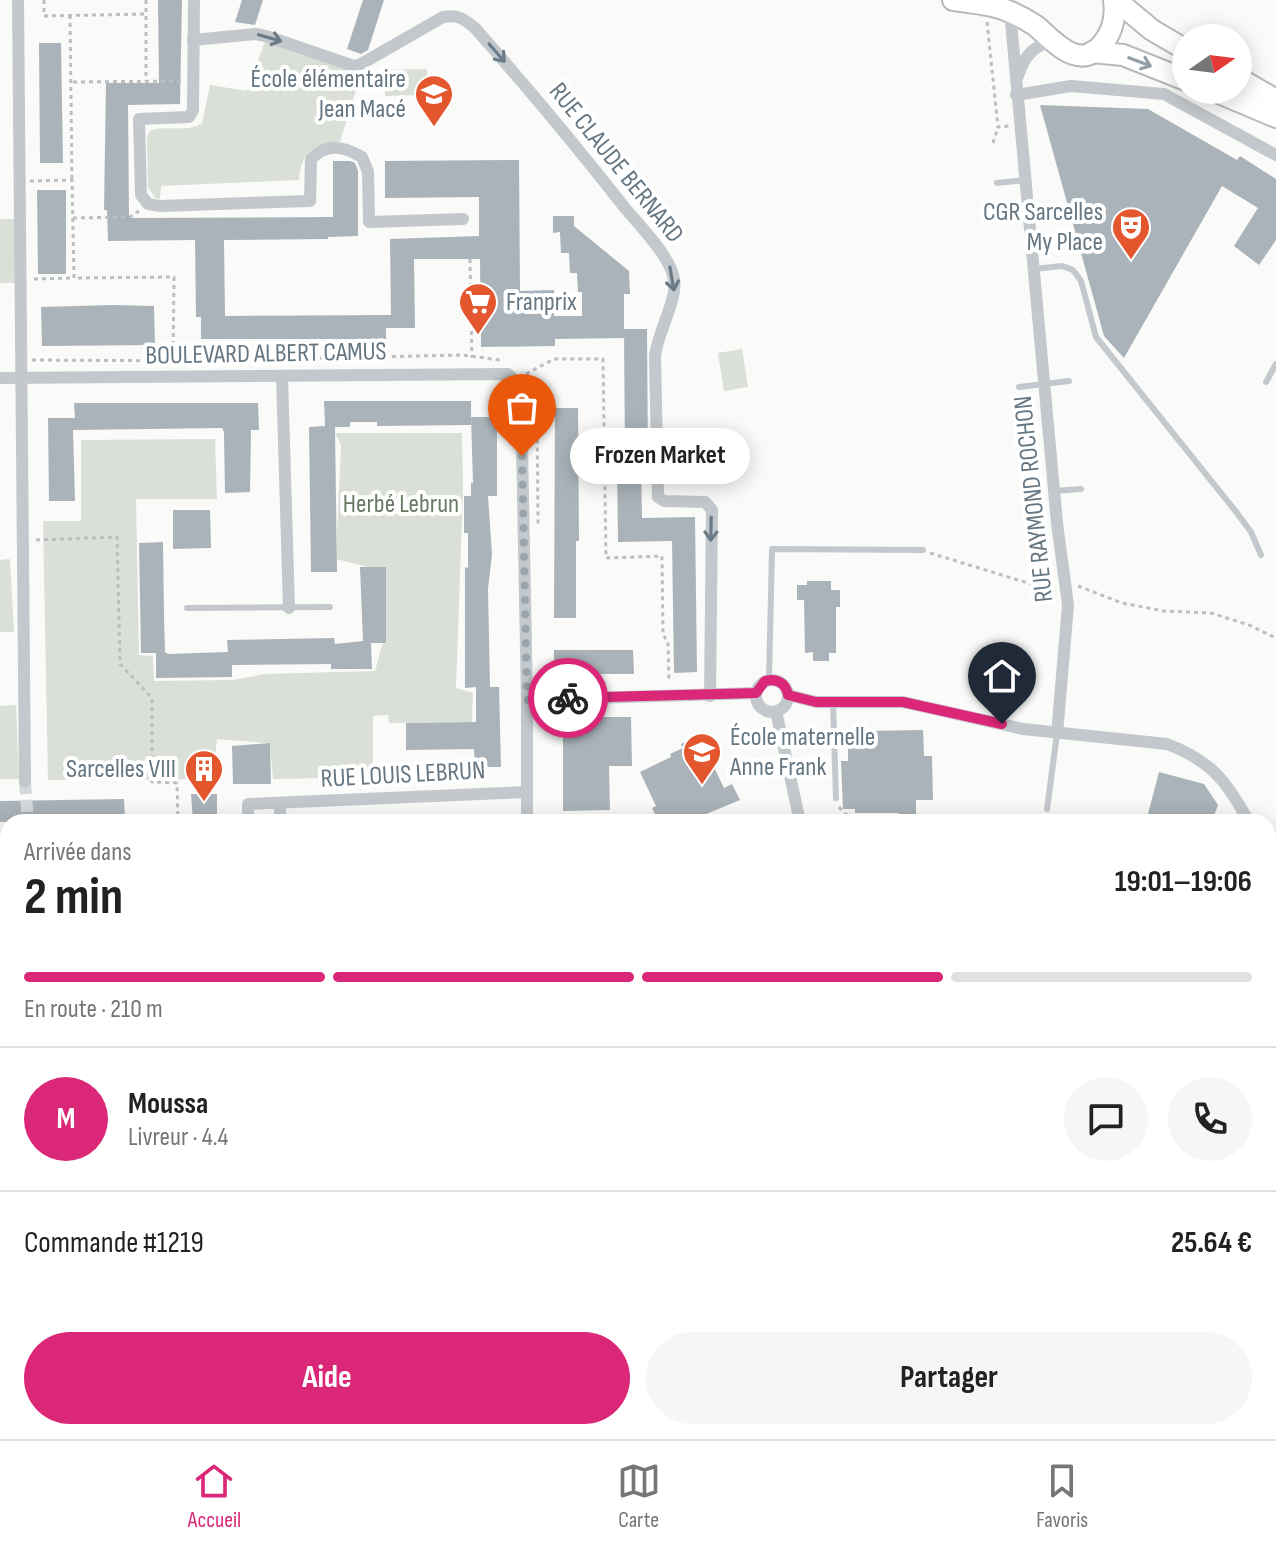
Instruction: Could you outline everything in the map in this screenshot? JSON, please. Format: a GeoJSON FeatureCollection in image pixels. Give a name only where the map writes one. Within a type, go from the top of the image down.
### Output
{"type":"FeatureCollection","features":[{"type":"Feature","properties":{"kind":"main road"},"geometry":{"type":"LineString","coordinates":[[953,0],[1010,11],[1029,22],[1067,53],[1123,55],[1172,74]]}},
{"type":"Feature","properties":{"kind":"main road"},"geometry":{"type":"LineString","coordinates":[[1115,0],[1172,42]]}},
{"type":"Feature","properties":{"kind":"main road"},"geometry":{"type":"LineString","coordinates":[[1092,52],[1105,41],[1110,31],[1115,0]]}},
{"type":"Feature","properties":{"kind":"main road"},"geometry":{"type":"LineString","coordinates":[[1252,86],[1276,100]]}},
{"type":"Feature","properties":{"kind":"main road"},"geometry":{"type":"LineString","coordinates":[[1245,104],[1276,117]]}},
{"type":"Feature","properties":{"kind":"street"},"geometry":{"type":"LineString","coordinates":[[18,0],[25,782]]}},
{"type":"Feature","properties":{"kind":"street"},"geometry":{"type":"LineString","coordinates":[[194,0],[193,110],[189,117],[139,119],[141,195],[148,204],[310,201],[311,159],[319,151],[338,147],[362,157],[368,172],[369,222],[463,219]]}},
{"type":"Feature","properties":{"kind":"street","name":"RUE RAYMOND ROCHON"},"geometry":{"type":"LineString","coordinates":[[1010,11],[1054,491],[1068,605],[1057,734]]}},
{"type":"Feature","properties":{"kind":"street","name":"RUE CLAUDE BERNARD"},"geometry":{"type":"LineString","coordinates":[[193,40],[266,36],[354,66],[443,17],[462,17],[554,118],[638,223],[669,265],[675,283],[674,295],[657,338],[655,356],[658,497],[664,501],[705,502],[712,510],[710,696]]}},
{"type":"Feature","properties":{"kind":"street"},"geometry":{"type":"LineString","coordinates":[[1051,41],[1036,47],[1026,57],[1016,89],[1071,86],[1164,94],[1276,155]]}},
{"type":"Feature","properties":{"kind":"street","name":"BOULEVARD ALBERT CAMUS"},"geometry":{"type":"LineString","coordinates":[[0,378],[508,374],[527,392]]}},
{"type":"Feature","properties":{"kind":"street"},"geometry":{"type":"LineString","coordinates":[[282,376],[289,608]]}},
{"type":"Feature","properties":{"kind":"street"},"geometry":{"type":"LineString","coordinates":[[527,392],[527,814]]}},
{"type":"Feature","properties":{"kind":"street"},"geometry":{"type":"LineString","coordinates":[[769,680],[784,685],[788,695],[785,705],[771,712],[761,708],[756,693],[761,684],[769,680]]}},
{"type":"Feature","properties":{"kind":"street"},"geometry":{"type":"LineString","coordinates":[[527,700],[756,693]]}},
{"type":"Feature","properties":{"kind":"street"},"geometry":{"type":"LineString","coordinates":[[788,695],[816,702],[903,702],[1023,729],[1167,744],[1190,753],[1222,777],[1244,814]]}},
{"type":"Feature","properties":{"kind":"street"},"geometry":{"type":"LineString","coordinates":[[776,711],[798,814]]}},
{"type":"Feature","properties":{"kind":"street","name":"RUE LOUIS LEBRUN"},"geometry":{"type":"LineString","coordinates":[[248,814],[248,804],[527,792]]}},
{"type":"Feature","properties":{"kind":"street"},"geometry":{"type":"LineString","coordinates":[[280,803],[280,814]]}},
{"type":"Feature","properties":{"kind":"lane"},"geometry":{"type":"LineString","coordinates":[[997,183],[1025,180]]}},
{"type":"Feature","properties":{"kind":"lane"},"geometry":{"type":"LineString","coordinates":[[1034,269],[1062,266],[1073,270],[1081,281],[1096,337],[1237,513],[1251,532],[1261,555]]}},
{"type":"Feature","properties":{"kind":"lane"},"geometry":{"type":"LineString","coordinates":[[1266,382],[1276,364]]}},
{"type":"Feature","properties":{"kind":"lane"},"geometry":{"type":"LineString","coordinates":[[1019,387],[1069,381]]}},
{"type":"Feature","properties":{"kind":"lane"},"geometry":{"type":"LineString","coordinates":[[1054,491],[1081,489]]}},
{"type":"Feature","properties":{"kind":"lane"},"geometry":{"type":"LineString","coordinates":[[769,680],[772,549],[923,550]]}},
{"type":"Feature","properties":{"kind":"lane"},"geometry":{"type":"LineString","coordinates":[[187,608],[330,607]]}},
{"type":"Feature","properties":{"kind":"lane"},"geometry":{"type":"LineString","coordinates":[[833,702],[836,798]]}},
{"type":"Feature","properties":{"kind":"lane"},"geometry":{"type":"LineString","coordinates":[[1047,809],[1057,734]]}},
{"type":"Feature","properties":{"kind":"path"},"geometry":{"type":"LineString","coordinates":[[44,0],[44,16],[146,14]]}},
{"type":"Feature","properties":{"kind":"path"},"geometry":{"type":"LineString","coordinates":[[146,0],[146,81]]}},
{"type":"Feature","properties":{"kind":"path"},"geometry":{"type":"LineString","coordinates":[[985,4],[998,127],[993,143]]}},
{"type":"Feature","properties":{"kind":"path"},"geometry":{"type":"LineString","coordinates":[[70,15],[74,278]]}},
{"type":"Feature","properties":{"kind":"path"},"geometry":{"type":"LineString","coordinates":[[71,82],[193,81]]}},
{"type":"Feature","properties":{"kind":"path"},"geometry":{"type":"LineString","coordinates":[[998,127],[1020,125]]}},
{"type":"Feature","properties":{"kind":"path"},"geometry":{"type":"LineString","coordinates":[[18,181],[72,180]]}},
{"type":"Feature","properties":{"kind":"path"},"geometry":{"type":"LineString","coordinates":[[73,218],[130,217],[148,204]]}},
{"type":"Feature","properties":{"kind":"path"},"geometry":{"type":"LineString","coordinates":[[470,259],[472,374]]}},
{"type":"Feature","properties":{"kind":"path"},"geometry":{"type":"LineString","coordinates":[[20,279],[174,277],[173,361]]}},
{"type":"Feature","properties":{"kind":"path"},"geometry":{"type":"LineString","coordinates":[[22,361],[472,357],[501,360]]}},
{"type":"Feature","properties":{"kind":"path"},"geometry":{"type":"LineString","coordinates":[[525,374],[554,359],[603,359],[606,558],[662,556],[663,635],[668,642],[669,697]]}},
{"type":"Feature","properties":{"kind":"path"},"geometry":{"type":"LineString","coordinates":[[520,368],[530,380]]}},
{"type":"Feature","properties":{"kind":"path"},"geometry":{"type":"LineString","coordinates":[[527,392],[537,401],[538,526]]}},
{"type":"Feature","properties":{"kind":"path"},"geometry":{"type":"LineString","coordinates":[[24,541],[117,537],[120,664],[152,698],[152,782],[177,783],[178,814]]}},
{"type":"Feature","properties":{"kind":"path"},"geometry":{"type":"LineString","coordinates":[[923,550],[1041,587],[1064,578],[1088,591],[1122,603],[1164,611],[1211,613],[1249,625],[1276,638]]}},
{"type":"Feature","properties":{"kind":"path"},"geometry":{"type":"LineString","coordinates":[[836,798],[839,808],[850,814]]}},
{"type":"Feature","properties":{"kind":"green space"},"geometry":{"type":"Polygon","coordinates":[[[265,41],[361,74],[340,142],[310,151],[303,162],[299,180],[161,186],[160,199],[155,198],[148,187],[147,136],[151,130],[190,128],[202,123],[210,85],[247,91],[265,41]]]}},
{"type":"Feature","properties":{"kind":"green space"},"geometry":{"type":"Polygon","coordinates":[[[427,69],[428,95],[385,96],[384,70],[427,69]]]}},
{"type":"Feature","properties":{"kind":"green space"},"geometry":{"type":"Polygon","coordinates":[[[0,219],[15,219],[16,283],[0,283],[0,219]]]}},
{"type":"Feature","properties":{"kind":"green space"},"geometry":{"type":"Polygon","coordinates":[[[742,349],[748,387],[724,391],[718,353],[742,349]]]}},
{"type":"Feature","properties":{"kind":"green space","name":"Herbé Lebrun"},"geometry":{"type":"Polygon","coordinates":[[[335,433],[462,433],[456,688],[473,693],[472,722],[389,723],[388,715],[373,716],[373,777],[273,779],[268,743],[217,739],[213,779],[48,780],[43,521],[81,521],[81,440],[215,439],[217,499],[136,499],[139,655],[153,656],[154,681],[233,680],[265,674],[375,671],[386,630],[386,568],[336,559],[341,445],[335,433]]]}},
{"type":"Feature","properties":{"kind":"green space"},"geometry":{"type":"Polygon","coordinates":[[[10,559],[14,632],[0,632],[0,560],[10,559]]]}},
{"type":"Feature","properties":{"kind":"green space"},"geometry":{"type":"Polygon","coordinates":[[[16,705],[19,779],[0,779],[0,706],[16,705]]]}},
{"type":"Feature","properties":{"kind":"building"},"geometry":{"type":"Polygon","coordinates":[[[158,0],[182,0],[180,104],[128,105],[129,218],[333,217],[333,161],[355,163],[358,171],[358,236],[224,240],[225,316],[391,315],[390,239],[479,236],[479,197],[385,198],[385,161],[519,160],[520,291],[554,290],[554,316],[582,316],[582,292],[578,292],[577,273],[570,273],[569,253],[561,253],[560,232],[553,233],[553,216],[574,216],[574,226],[629,271],[630,294],[624,294],[624,338],[555,339],[555,346],[481,347],[480,259],[414,259],[415,328],[386,328],[386,339],[201,339],[201,317],[196,317],[195,240],[108,241],[107,210],[104,210],[106,83],[159,83],[158,0]]]}},
{"type":"Feature","properties":{"kind":"building"},"geometry":{"type":"Polygon","coordinates":[[[242,0],[263,0],[255,25],[235,22],[242,0]]]}},
{"type":"Feature","properties":{"kind":"building"},"geometry":{"type":"Polygon","coordinates":[[[363,0],[384,0],[368,50],[361,54],[347,49],[363,0]]]}},
{"type":"Feature","properties":{"kind":"building"},"geometry":{"type":"Polygon","coordinates":[[[39,43],[61,43],[63,163],[40,163],[39,43]]]}},
{"type":"Feature","properties":{"kind":"building","name":"CGR Sarcelles My Place"},"geometry":{"type":"Polygon","coordinates":[[[1040,105],[1148,109],[1237,160],[1240,156],[1276,179],[1276,240],[1259,265],[1234,246],[1258,208],[1222,186],[1124,358],[1104,336],[1040,105]]]}},
{"type":"Feature","properties":{"kind":"building"},"geometry":{"type":"Polygon","coordinates":[[[37,190],[66,190],[66,274],[38,274],[37,190]]]}},
{"type":"Feature","properties":{"kind":"building"},"geometry":{"type":"Polygon","coordinates":[[[154,306],[155,345],[42,346],[41,307],[154,306]]]}},
{"type":"Feature","properties":{"kind":"building"},"geometry":{"type":"Polygon","coordinates":[[[624,329],[647,329],[648,461],[641,461],[642,518],[695,517],[697,672],[674,673],[672,541],[618,542],[617,461],[625,461],[624,329]]]}},
{"type":"Feature","properties":{"kind":"building"},"geometry":{"type":"Polygon","coordinates":[[[324,401],[471,401],[471,425],[377,426],[377,422],[350,422],[350,427],[335,427],[337,572],[311,572],[309,427],[325,426],[324,401]]]}},
{"type":"Feature","properties":{"kind":"building"},"geometry":{"type":"Polygon","coordinates":[[[74,403],[258,403],[259,430],[251,430],[250,492],[225,493],[222,428],[73,430],[75,501],[49,501],[48,418],[75,418],[74,403]]]}},
{"type":"Feature","properties":{"kind":"building"},"geometry":{"type":"Polygon","coordinates":[[[555,408],[578,408],[576,618],[554,618],[555,408]]]}},
{"type":"Feature","properties":{"kind":"building"},"geometry":{"type":"Polygon","coordinates":[[[471,417],[497,417],[497,496],[488,496],[492,554],[488,589],[490,687],[499,687],[501,767],[475,767],[474,749],[406,750],[406,723],[476,722],[476,687],[465,688],[468,533],[464,533],[464,496],[471,496],[473,483],[471,417]]]}},
{"type":"Feature","properties":{"kind":"building"},"geometry":{"type":"Polygon","coordinates":[[[173,510],[210,510],[211,548],[173,549],[173,510]]]}},
{"type":"Feature","properties":{"kind":"building"},"geometry":{"type":"Polygon","coordinates":[[[163,542],[165,652],[168,654],[228,652],[227,640],[334,638],[335,644],[363,641],[360,567],[386,567],[386,643],[371,643],[372,669],[331,669],[331,664],[232,665],[232,677],[156,678],[156,653],[141,653],[139,543],[163,542]]]}},
{"type":"Feature","properties":{"kind":"building"},"geometry":{"type":"Polygon","coordinates":[[[807,581],[831,581],[831,590],[840,590],[840,607],[836,607],[836,653],[829,653],[829,661],[813,661],[813,652],[805,653],[804,600],[797,600],[797,585],[807,585],[807,581]]]}},
{"type":"Feature","properties":{"kind":"building"},"geometry":{"type":"Polygon","coordinates":[[[554,650],[633,650],[634,674],[554,674],[554,650]]]}},
{"type":"Feature","properties":{"kind":"building"},"geometry":{"type":"Polygon","coordinates":[[[568,717],[631,717],[632,766],[609,766],[610,810],[563,811],[563,723],[568,717]]]}},
{"type":"Feature","properties":{"kind":"building"},"geometry":{"type":"Polygon","coordinates":[[[848,728],[865,728],[865,731],[923,730],[924,756],[932,756],[933,800],[916,800],[916,814],[855,813],[855,809],[843,809],[841,761],[848,761],[848,728]]]}},
{"type":"Feature","properties":{"kind":"building"},"geometry":{"type":"Polygon","coordinates":[[[699,736],[724,788],[732,784],[740,800],[706,814],[655,814],[652,808],[656,806],[640,772],[671,757],[670,754],[683,748],[681,744],[699,736]]]}},
{"type":"Feature","properties":{"kind":"building"},"geometry":{"type":"Polygon","coordinates":[[[270,743],[271,784],[233,784],[232,746],[270,743]]]}},
{"type":"Feature","properties":{"kind":"building"},"geometry":{"type":"Polygon","coordinates":[[[1159,772],[1204,784],[1218,805],[1215,814],[1148,814],[1159,772]]]}},
{"type":"Feature","properties":{"kind":"building","name":"Sarcelles VIII"},"geometry":{"type":"Polygon","coordinates":[[[191,794],[217,794],[217,814],[192,814],[191,794]]]}},
{"type":"Feature","properties":{"kind":"building"},"geometry":{"type":"Polygon","coordinates":[[[124,799],[125,814],[0,814],[0,801],[124,799]]]}},
{"type":"Feature","properties":{"kind":"tunnel"},"geometry":{"type":"LineString","coordinates":[[25,782],[27,814]]}},
{"type":"Feature","properties":{"kind":"way so far"},"geometry":{"type":"LineString","coordinates":[[522,456],[527,700],[568,698]]}},
{"type":"Feature","properties":{"kind":"place","name":"École élémentaire Jean Macé"},"geometry":{"type":"Point","coordinates":[434,128]}},
{"type":"Feature","properties":{"kind":"place","name":"CGR Sarcelles My Place"},"geometry":{"type":"Point","coordinates":[1131,261]}},
{"type":"Feature","properties":{"kind":"place","name":"Franprix"},"geometry":{"type":"Point","coordinates":[478,336]}},
{"type":"Feature","properties":{"kind":"place","name":"Frozen Market"},"geometry":{"type":"Point","coordinates":[522,456]}},
{"type":"Feature","properties":{"kind":"place","name":"École maternelle Anne Frank"},"geometry":{"type":"Point","coordinates":[702,786]}},
{"type":"Feature","properties":{"kind":"place","name":"Sarcelles VIII"},"geometry":{"type":"Point","coordinates":[204,803]}},
{"type":"Feature","properties":{"kind":"route"},"geometry":{"type":"LineString","coordinates":[[568,698],[756,693],[765,681],[775,680],[784,685],[788,695],[816,702],[903,702],[1002,724]]}}]}
